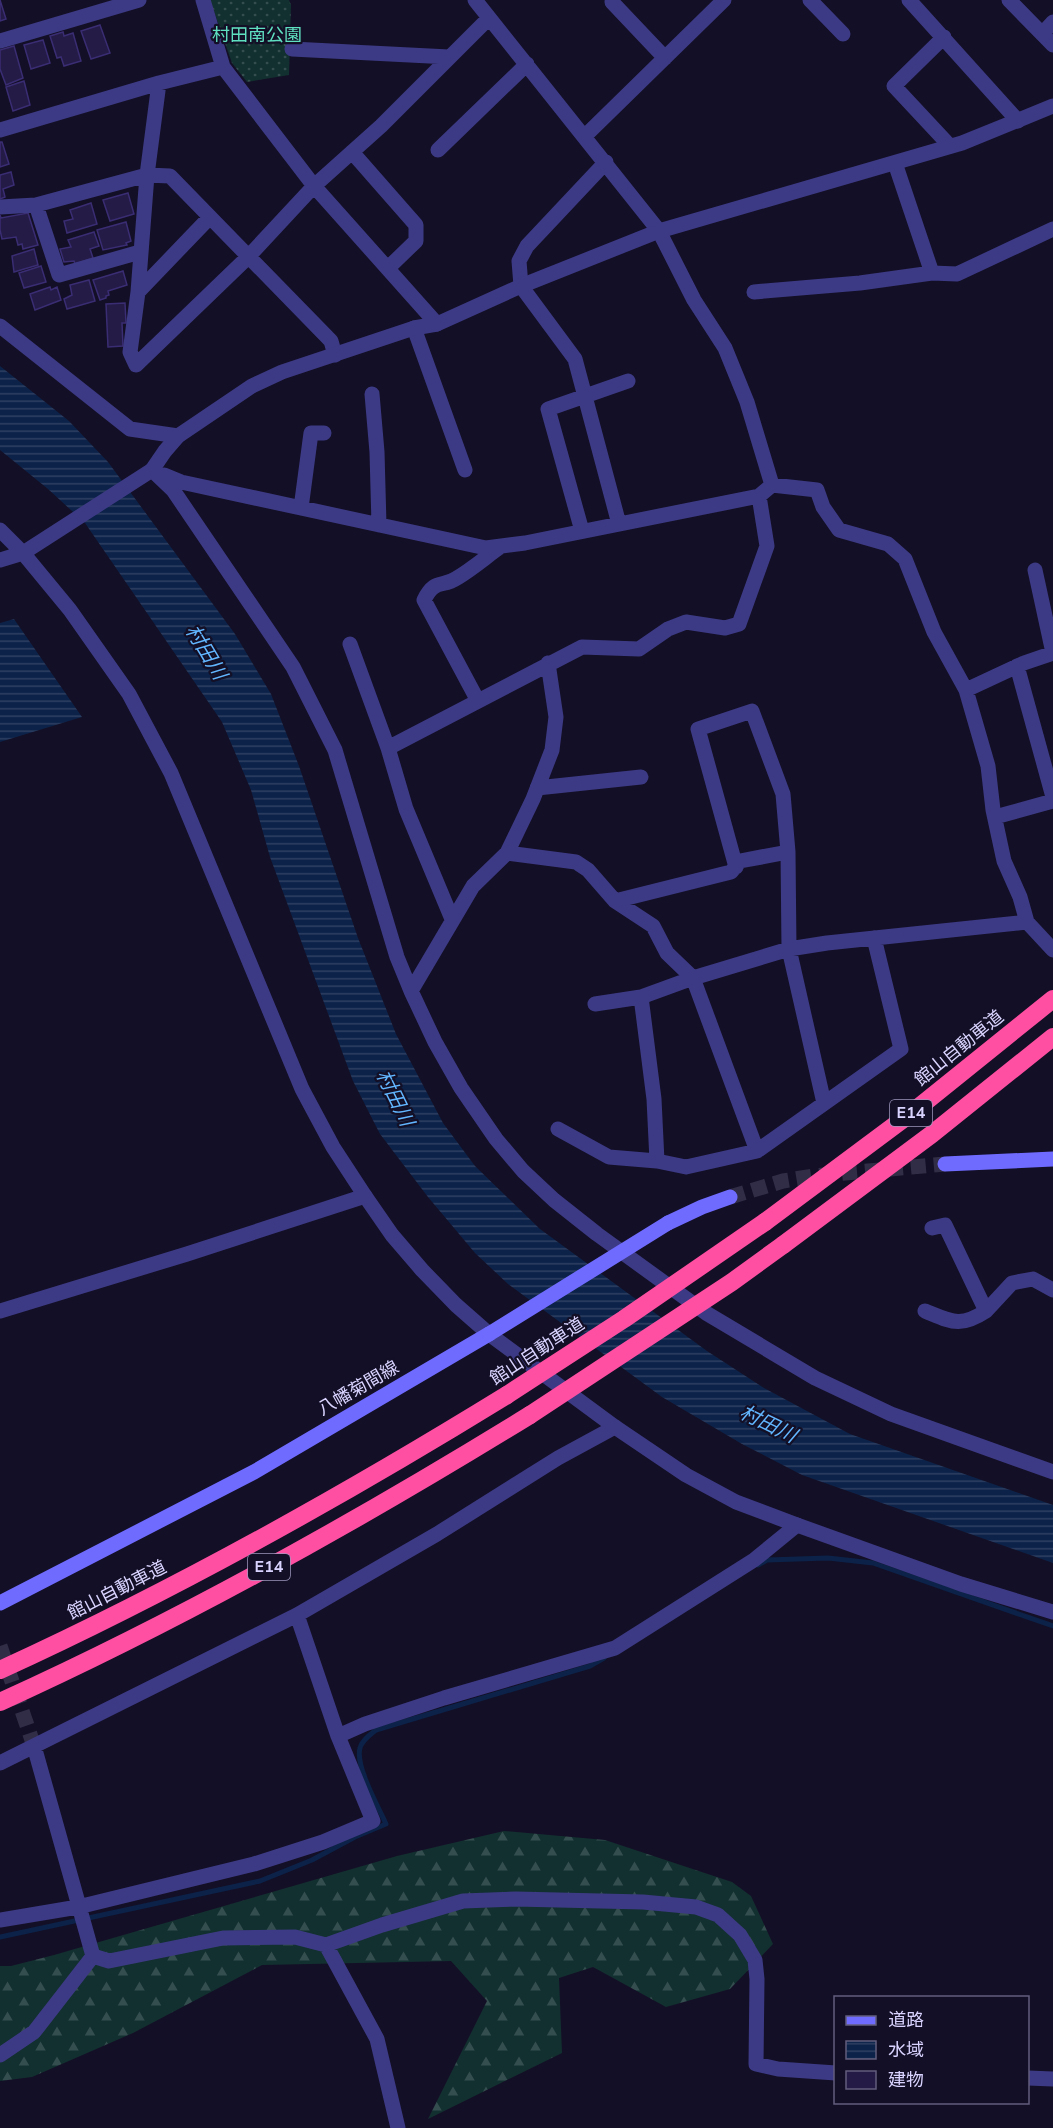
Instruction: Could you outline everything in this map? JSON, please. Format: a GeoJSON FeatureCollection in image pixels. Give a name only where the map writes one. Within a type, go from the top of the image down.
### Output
{"type":"FeatureCollection","features":[{"type":"Feature","properties":{"kind":"highway","name":"館山自動車道"},"geometry":{"type":"LineString","coordinates":[[0,1670],[199,1572],[281,1528],[507,1395],[624,1319],[765,1222],[914,1111],[1053,999]]}},
{"type":"Feature","properties":{"kind":"highway","name":"E14"},"geometry":{"type":"LineString","coordinates":[[0,1702],[226,1592],[387,1502],[530,1416],[732,1282],[783,1245],[932,1134],[1053,1036]]}},
{"type":"Feature","properties":{"kind":"main road"},"geometry":{"type":"LineString","coordinates":[[945,1164],[1053,1159]]}},
{"type":"Feature","properties":{"kind":"main road","name":"八幡菊間線"},"geometry":{"type":"LineString","coordinates":[[0,1603],[254,1472],[489,1334],[668,1224],[702,1207],[730,1197]]}},
{"type":"Feature","properties":{"kind":"street"},"geometry":{"type":"LineString","coordinates":[[0,41],[139,0]]}},
{"type":"Feature","properties":{"kind":"street"},"geometry":{"type":"LineString","coordinates":[[203,0],[223,67],[314,186],[437,324]]}},
{"type":"Feature","properties":{"kind":"street"},"geometry":{"type":"LineString","coordinates":[[476,0],[659,231],[694,300],[724,348],[747,402],[772,486]]}},
{"type":"Feature","properties":{"kind":"street"},"geometry":{"type":"LineString","coordinates":[[810,0],[843,34]]}},
{"type":"Feature","properties":{"kind":"street"},"geometry":{"type":"LineString","coordinates":[[909,0],[1018,121]]}},
{"type":"Feature","properties":{"kind":"street"},"geometry":{"type":"LineString","coordinates":[[1009,0],[1053,45]]}},
{"type":"Feature","properties":{"kind":"street"},"geometry":{"type":"LineString","coordinates":[[612,2],[665,58]]}},
{"type":"Feature","properties":{"kind":"street"},"geometry":{"type":"LineString","coordinates":[[585,136],[665,58],[714,3]]}},
{"type":"Feature","properties":{"kind":"street"},"geometry":{"type":"LineString","coordinates":[[159,83],[147,175],[138,292],[130,352],[136,365],[248,257],[314,186],[381,126],[489,18]]}},
{"type":"Feature","properties":{"kind":"street"},"geometry":{"type":"LineString","coordinates":[[1042,34],[1053,22]]}},
{"type":"Feature","properties":{"kind":"street"},"geometry":{"type":"LineString","coordinates":[[944,37],[894,86],[950,146]]}},
{"type":"Feature","properties":{"kind":"street"},"geometry":{"type":"LineString","coordinates":[[292,49],[449,57]]}},
{"type":"Feature","properties":{"kind":"street"},"geometry":{"type":"LineString","coordinates":[[438,150],[527,64]]}},
{"type":"Feature","properties":{"kind":"street"},"geometry":{"type":"LineString","coordinates":[[0,130],[159,83],[223,67]]}},
{"type":"Feature","properties":{"kind":"street"},"geometry":{"type":"LineString","coordinates":[[0,560],[23,553],[153,470],[178,436],[252,386],[282,372],[414,328],[437,324],[520,286],[659,231],[950,146],[1053,106]]}},
{"type":"Feature","properties":{"kind":"street"},"geometry":{"type":"LineString","coordinates":[[352,152],[416,225],[416,241],[388,268]]}},
{"type":"Feature","properties":{"kind":"street"},"geometry":{"type":"LineString","coordinates":[[606,162],[527,246],[519,261],[520,286],[575,359],[620,524]]}},
{"type":"Feature","properties":{"kind":"street"},"geometry":{"type":"LineString","coordinates":[[895,163],[932,273]]}},
{"type":"Feature","properties":{"kind":"street"},"geometry":{"type":"LineString","coordinates":[[0,207],[36,205],[147,175],[170,176],[331,341],[335,355]]}},
{"type":"Feature","properties":{"kind":"street"},"geometry":{"type":"LineString","coordinates":[[36,205],[59,275],[140,252]]}},
{"type":"Feature","properties":{"kind":"street"},"geometry":{"type":"LineString","coordinates":[[138,292],[210,217]]}},
{"type":"Feature","properties":{"kind":"street"},"geometry":{"type":"LineString","coordinates":[[754,292],[860,283],[932,273],[957,274],[1053,229]]}},
{"type":"Feature","properties":{"kind":"street"},"geometry":{"type":"LineString","coordinates":[[0,326],[130,429],[178,436]]}},
{"type":"Feature","properties":{"kind":"street"},"geometry":{"type":"LineString","coordinates":[[414,328],[465,470]]}},
{"type":"Feature","properties":{"kind":"street"},"geometry":{"type":"LineString","coordinates":[[582,531],[548,409],[628,381]]}},
{"type":"Feature","properties":{"kind":"street"},"geometry":{"type":"LineString","coordinates":[[372,394],[377,452],[379,525]]}},
{"type":"Feature","properties":{"kind":"street"},"geometry":{"type":"LineString","coordinates":[[301,508],[311,433],[324,433]]}},
{"type":"Feature","properties":{"kind":"street"},"geometry":{"type":"LineString","coordinates":[[153,470],[181,482],[486,548],[759,496],[772,486],[818,490],[823,507],[839,530],[888,544],[905,559],[934,632],[966,690],[988,766],[1004,861],[1020,897],[1027,922]]}},
{"type":"Feature","properties":{"kind":"street"},"geometry":{"type":"LineString","coordinates":[[153,470],[173,490],[293,667],[335,750],[397,957],[411,991],[435,1042],[461,1088],[496,1138],[524,1171],[554,1200],[597,1234],[706,1313],[815,1378],[891,1414],[1053,1472]]}},
{"type":"Feature","properties":{"kind":"street"},"geometry":{"type":"LineString","coordinates":[[388,748],[582,647],[639,649],[668,628],[686,622],[725,628],[739,624],[767,546],[759,496]]}},
{"type":"Feature","properties":{"kind":"street"},"geometry":{"type":"LineString","coordinates":[[0,530],[23,553],[70,610],[129,694],[176,784],[302,1089],[333,1148],[392,1235],[456,1305],[489,1334],[615,1427],[686,1475],[736,1502],[961,1584],[1053,1612]]}},
{"type":"Feature","properties":{"kind":"street"},"geometry":{"type":"LineString","coordinates":[[478,701],[424,600],[429,590],[440,583],[455,580],[500,547]]}},
{"type":"Feature","properties":{"kind":"street"},"geometry":{"type":"LineString","coordinates":[[966,690],[1017,666],[1053,653],[1035,570]]}},
{"type":"Feature","properties":{"kind":"street"},"geometry":{"type":"LineString","coordinates":[[350,644],[388,748],[406,809],[452,919]]}},
{"type":"Feature","properties":{"kind":"street"},"geometry":{"type":"LineString","coordinates":[[411,991],[473,886],[507,854],[537,788],[552,750],[556,717],[548,663]]}},
{"type":"Feature","properties":{"kind":"street"},"geometry":{"type":"LineString","coordinates":[[995,817],[1053,799],[1017,666]]}},
{"type":"Feature","properties":{"kind":"street"},"geometry":{"type":"LineString","coordinates":[[736,867],[698,729],[752,711],[783,794],[788,852],[789,949],[824,1103]]}},
{"type":"Feature","properties":{"kind":"street"},"geometry":{"type":"LineString","coordinates":[[537,788],[641,777]]}},
{"type":"Feature","properties":{"kind":"street"},"geometry":{"type":"LineString","coordinates":[[615,901],[731,872],[740,861],[788,852]]}},
{"type":"Feature","properties":{"kind":"street"},"geometry":{"type":"LineString","coordinates":[[507,854],[576,862],[588,870],[615,901],[653,926],[667,953],[693,978],[757,1151]]}},
{"type":"Feature","properties":{"kind":"street"},"geometry":{"type":"LineString","coordinates":[[595,1004],[641,997],[693,978],[789,949],[827,943],[1027,922],[1047,932],[1053,950]]}},
{"type":"Feature","properties":{"kind":"street"},"geometry":{"type":"LineString","coordinates":[[558,1129],[609,1157],[657,1161],[686,1167],[757,1151],[901,1049],[874,938]]}},
{"type":"Feature","properties":{"kind":"street"},"geometry":{"type":"LineString","coordinates":[[641,997],[654,1099],[657,1161]]}},
{"type":"Feature","properties":{"kind":"street"},"geometry":{"type":"LineString","coordinates":[[0,1311],[187,1254],[364,1196]]}},
{"type":"Feature","properties":{"kind":"street"},"geometry":{"type":"LineString","coordinates":[[932,1228],[945,1225],[986,1311]]}},
{"type":"Feature","properties":{"kind":"street"},"geometry":{"type":"LineString","coordinates":[[925,1311],[956,1324],[972,1320],[986,1311],[1012,1283],[1033,1279],[1053,1290]]}},
{"type":"Feature","properties":{"kind":"street"},"geometry":{"type":"LineString","coordinates":[[0,1763],[297,1615],[437,1534],[558,1458],[615,1427]]}},
{"type":"Feature","properties":{"kind":"street"},"geometry":{"type":"LineString","coordinates":[[338,1736],[365,1724],[444,1698],[615,1648],[754,1560],[797,1525]]}},
{"type":"Feature","properties":{"kind":"street"},"geometry":{"type":"LineString","coordinates":[[0,1920],[78,1906],[254,1864],[323,1842],[373,1821],[338,1736],[297,1615]]}},
{"type":"Feature","properties":{"kind":"street"},"geometry":{"type":"LineString","coordinates":[[34,1746],[93,1956]]}},
{"type":"Feature","properties":{"kind":"street"},"geometry":{"type":"LineString","coordinates":[[93,1956],[109,1961],[223,1938],[295,1937],[326,1945],[382,1925],[463,1901],[516,1899],[643,1902],[696,1907],[718,1915],[740,1935],[755,1960],[758,1979],[756,2064],[778,2069],[834,2073]]}},
{"type":"Feature","properties":{"kind":"street"},"geometry":{"type":"LineString","coordinates":[[326,1945],[377,2039],[398,2128]]}},
{"type":"Feature","properties":{"kind":"street"},"geometry":{"type":"LineString","coordinates":[[0,2055],[34,2032],[93,1956]]}},
{"type":"Feature","properties":{"kind":"street"},"geometry":{"type":"LineString","coordinates":[[1029,2078],[1053,2079]]}},
{"type":"Feature","properties":{"kind":"green space","name":"村田南公園"},"geometry":{"type":"Polygon","coordinates":[[[210,0],[289,0],[291,5],[289,75],[247,82],[232,63],[210,0]]]}},
{"type":"Feature","properties":{"kind":"green space"},"geometry":{"type":"Polygon","coordinates":[[[504,1831],[605,1840],[732,1882],[751,1896],[773,1944],[730,1989],[666,2007],[593,1967],[559,1978],[562,2053],[428,2119],[487,2001],[451,1961],[262,1965],[133,2033],[32,2077],[0,2081],[0,1966],[11,1966],[54,1955],[397,1856],[504,1831]]]}},
{"type":"Feature","properties":{"kind":"water","name":"村田川"},"geometry":{"type":"Polygon","coordinates":[[[0,366],[69,421],[108,462],[235,634],[271,694],[299,766],[358,938],[396,1034],[443,1123],[475,1166],[540,1229],[707,1351],[764,1388],[850,1434],[1053,1505],[1053,1563],[802,1475],[742,1444],[662,1397],[508,1284],[475,1253],[380,1134],[353,1081],[270,857],[251,790],[222,722],[85,523],[0,450],[0,366]]]}},
{"type":"Feature","properties":{"kind":"water"},"geometry":{"type":"Polygon","coordinates":[[[14,619],[82,717],[0,742],[0,623],[14,619]]]}},
{"type":"Feature","properties":{"kind":"building"},"geometry":{"type":"Polygon","coordinates":[[[0,0],[6,19],[0,21],[0,0]]]}},
{"type":"Feature","properties":{"kind":"building"},"geometry":{"type":"Polygon","coordinates":[[[100,25],[110,53],[91,59],[81,31],[100,25]]]}},
{"type":"Feature","properties":{"kind":"building"},"geometry":{"type":"Polygon","coordinates":[[[63,32],[64,36],[73,33],[81,61],[64,66],[61,57],[57,58],[50,36],[63,32]]]}},
{"type":"Feature","properties":{"kind":"building"},"geometry":{"type":"Polygon","coordinates":[[[43,40],[50,63],[31,69],[24,45],[43,40]]]}},
{"type":"Feature","properties":{"kind":"building"},"geometry":{"type":"Polygon","coordinates":[[[14,46],[23,78],[6,85],[0,69],[0,50],[14,46]]]}},
{"type":"Feature","properties":{"kind":"building"},"geometry":{"type":"Polygon","coordinates":[[[24,81],[30,105],[13,111],[6,87],[24,81]]]}},
{"type":"Feature","properties":{"kind":"building"},"geometry":{"type":"Polygon","coordinates":[[[0,142],[2,142],[9,164],[0,167],[0,142]]]}},
{"type":"Feature","properties":{"kind":"building"},"geometry":{"type":"Polygon","coordinates":[[[11,172],[14,185],[3,189],[5,197],[0,199],[0,175],[11,172]]]}},
{"type":"Feature","properties":{"kind":"building"},"geometry":{"type":"Polygon","coordinates":[[[128,193],[134,214],[110,221],[103,200],[128,193]]]}},
{"type":"Feature","properties":{"kind":"building"},"geometry":{"type":"Polygon","coordinates":[[[91,203],[97,224],[67,233],[64,221],[73,219],[70,210],[91,203]]]}},
{"type":"Feature","properties":{"kind":"building"},"geometry":{"type":"Polygon","coordinates":[[[28,213],[38,245],[23,249],[22,244],[18,245],[16,237],[2,239],[0,215],[1,218],[28,213]]]}},
{"type":"Feature","properties":{"kind":"building"},"geometry":{"type":"Polygon","coordinates":[[[126,222],[131,241],[126,243],[127,245],[103,250],[97,230],[126,222]]]}},
{"type":"Feature","properties":{"kind":"building"},"geometry":{"type":"Polygon","coordinates":[[[94,232],[99,246],[90,249],[93,258],[75,264],[74,261],[64,262],[60,249],[71,247],[68,240],[94,232]]]}},
{"type":"Feature","properties":{"kind":"building"},"geometry":{"type":"Polygon","coordinates":[[[34,249],[38,265],[14,272],[12,256],[34,249]]]}},
{"type":"Feature","properties":{"kind":"building"},"geometry":{"type":"Polygon","coordinates":[[[41,266],[46,282],[24,288],[19,273],[41,266]]]}},
{"type":"Feature","properties":{"kind":"building"},"geometry":{"type":"Polygon","coordinates":[[[123,271],[127,285],[108,291],[109,295],[100,300],[93,280],[123,271]]]}},
{"type":"Feature","properties":{"kind":"building"},"geometry":{"type":"Polygon","coordinates":[[[89,280],[95,301],[67,309],[64,299],[72,295],[70,285],[89,280]]]}},
{"type":"Feature","properties":{"kind":"building"},"geometry":{"type":"Polygon","coordinates":[[[50,287],[51,290],[57,287],[61,300],[35,310],[30,294],[50,287]]]}},
{"type":"Feature","properties":{"kind":"building"},"geometry":{"type":"Polygon","coordinates":[[[125,303],[126,323],[122,323],[123,346],[108,347],[106,304],[125,303]]]}},
{"type":"Feature","properties":{"kind":"waterway"},"geometry":{"type":"LineString","coordinates":[[758,1565],[767,1560],[828,1558],[873,1563],[1053,1626]]}},
{"type":"Feature","properties":{"kind":"waterway"},"geometry":{"type":"LineString","coordinates":[[0,1937],[260,1881],[312,1860],[355,1837],[386,1824],[368,1786],[359,1756],[362,1743],[376,1730],[590,1666],[604,1658]]}},
{"type":"Feature","properties":{"kind":"tunnel"},"geometry":{"type":"LineString","coordinates":[[730,1197],[783,1181],[813,1176],[945,1164]]}},
{"type":"Feature","properties":{"kind":"tunnel"},"geometry":{"type":"LineString","coordinates":[[0,1646],[34,1746]]}}]}
